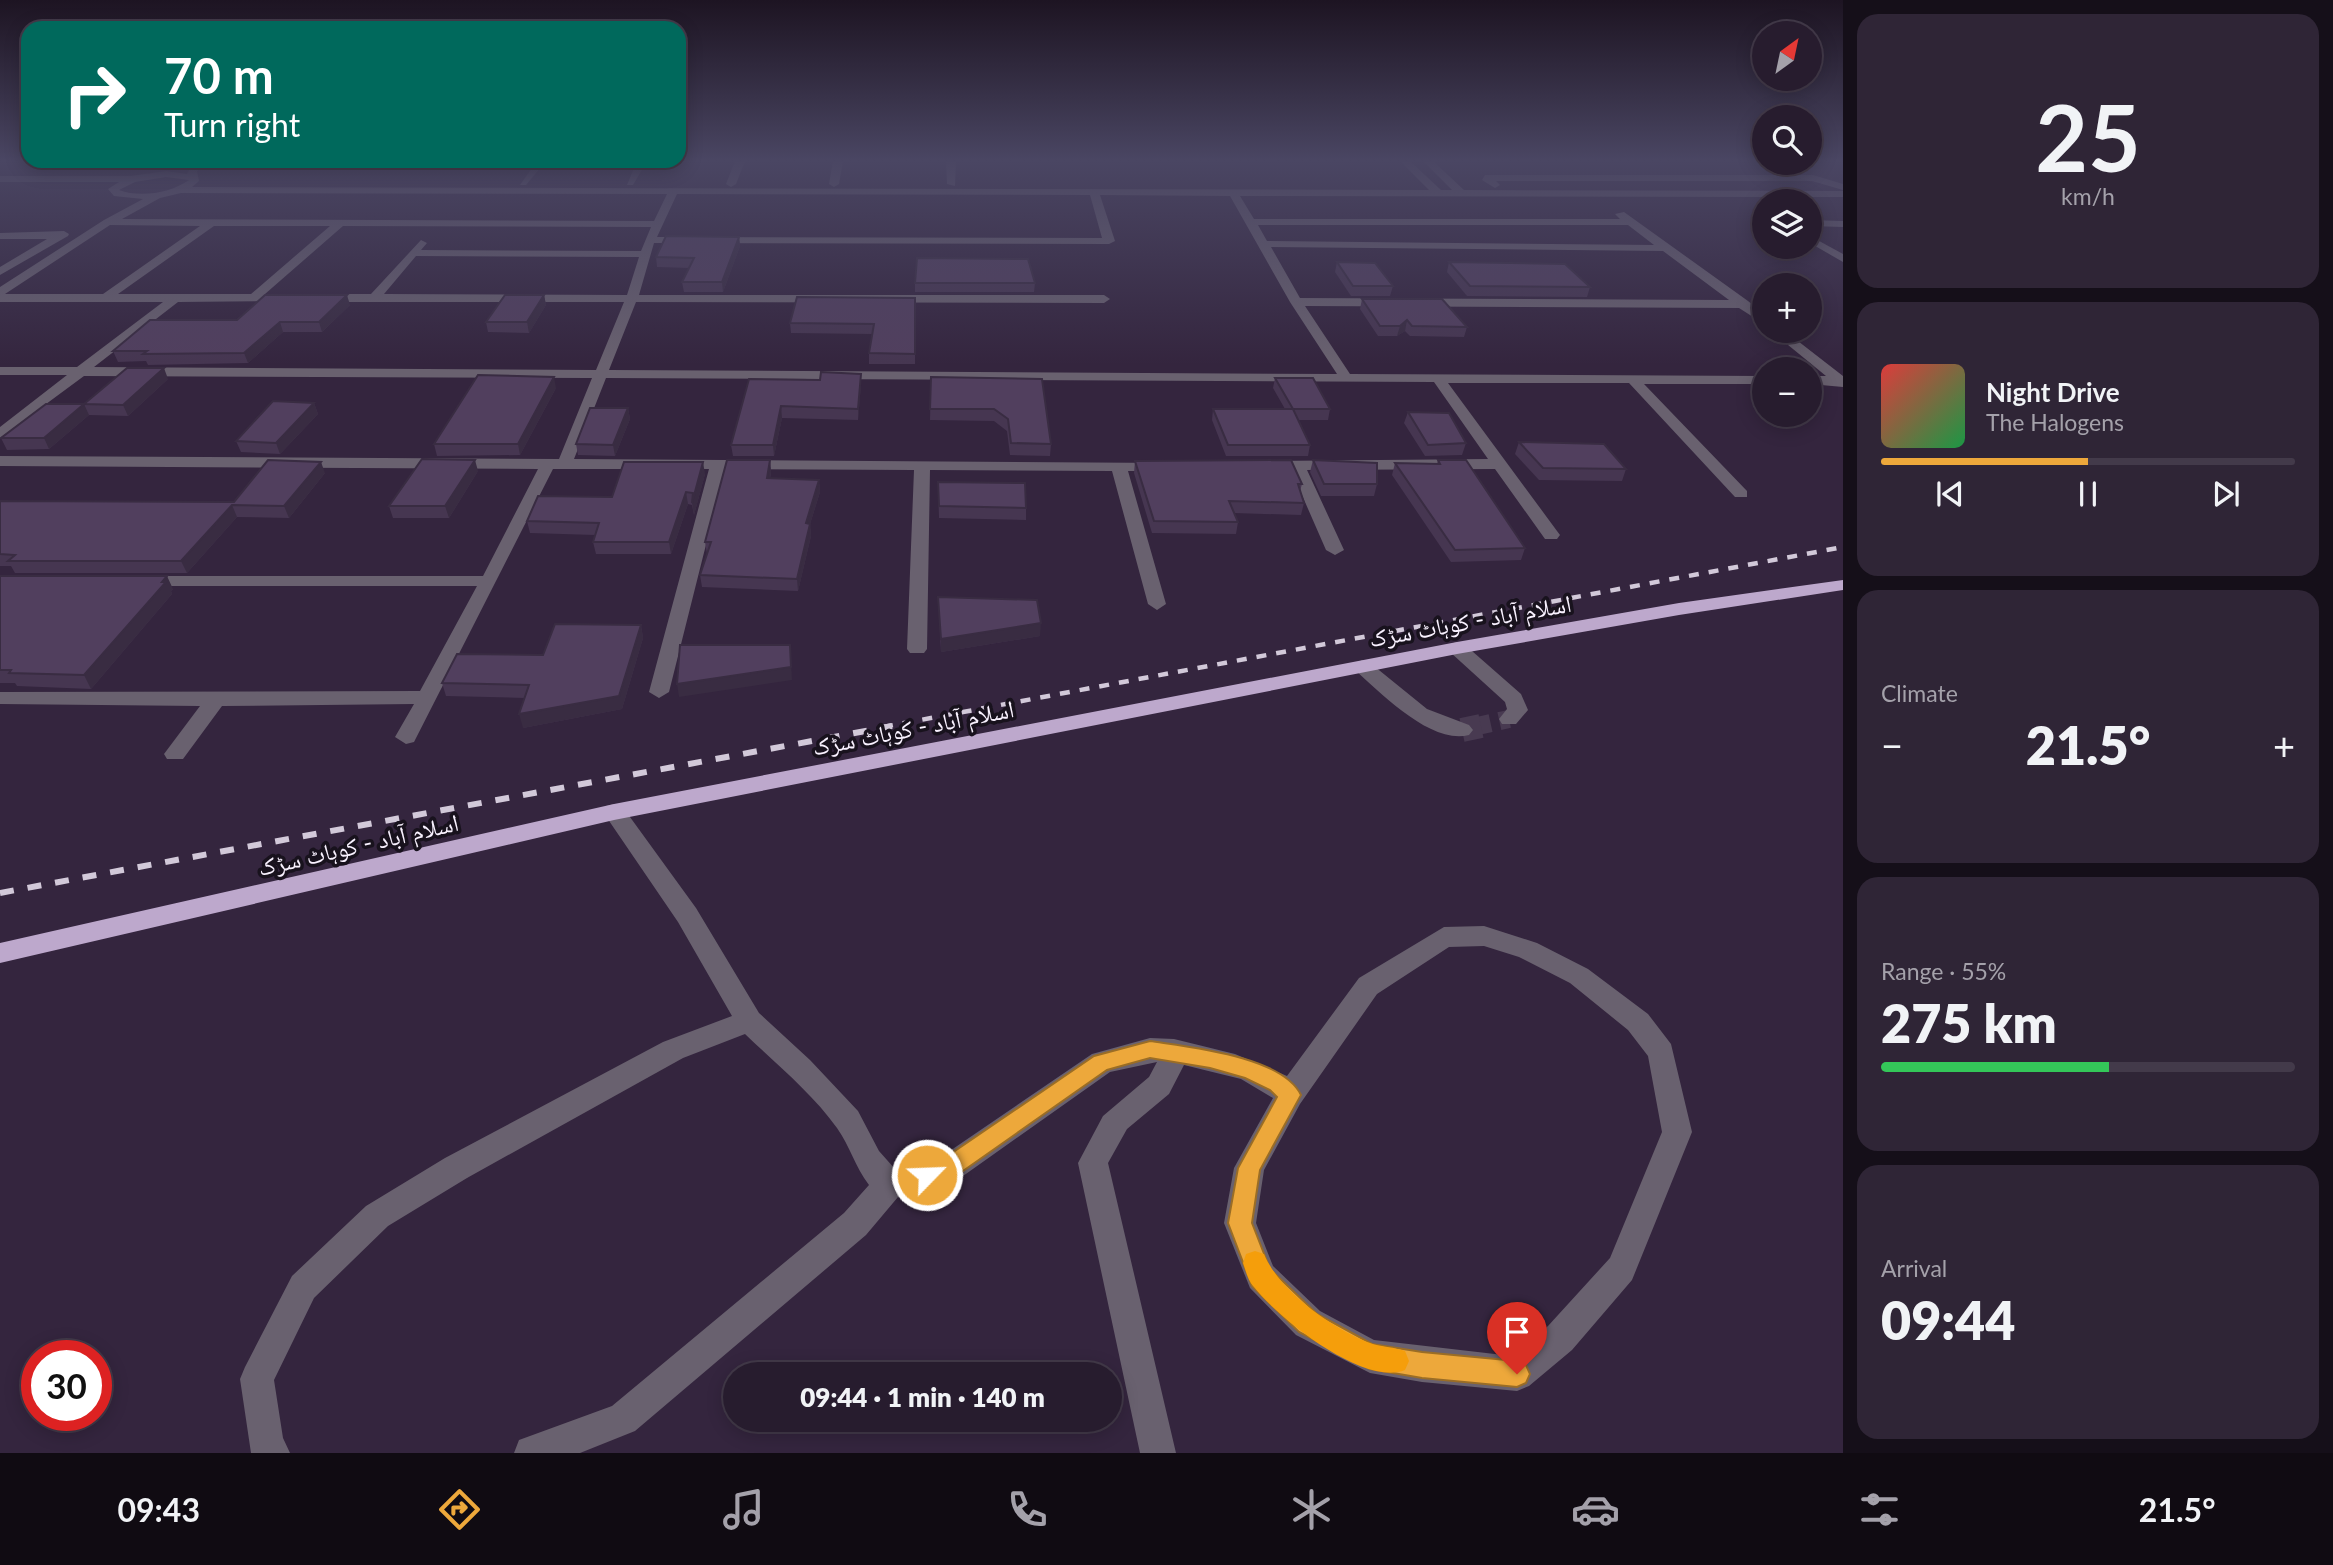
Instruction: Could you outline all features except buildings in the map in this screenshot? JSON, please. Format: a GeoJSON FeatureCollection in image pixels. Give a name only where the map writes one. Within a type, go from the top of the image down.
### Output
{"type":"FeatureCollection","features":[{"type":"Feature","properties":{"kind":"highway","name":"اسلام آباد - کوہاٹ سڑک"},"geometry":{"type":"LineString","coordinates":[[0,953],[614,812],[1457,648],[1679,609],[1843,585]]}},
{"type":"Feature","properties":{"kind":"street"},"geometry":{"type":"LineString","coordinates":[[0,292],[97,229]]}},
{"type":"Feature","properties":{"kind":"street"},"geometry":{"type":"LineString","coordinates":[[104,299],[203,229]]}},
{"type":"Feature","properties":{"kind":"street"},"geometry":{"type":"LineString","coordinates":[[254,298],[333,229]]}},
{"type":"Feature","properties":{"kind":"street"},"geometry":{"type":"LineString","coordinates":[[374,298],[434,229]]}},
{"type":"Feature","properties":{"kind":"street"},"geometry":{"type":"LineString","coordinates":[[406,737],[489,580],[556,465],[602,373],[656,229]]}},
{"type":"Feature","properties":{"kind":"street"},"geometry":{"type":"LineString","coordinates":[[650,240],[1109,242],[1105,229]]}},
{"type":"Feature","properties":{"kind":"street"},"geometry":{"type":"LineString","coordinates":[[1255,229],[1296,302],[1345,376]]}},
{"type":"Feature","properties":{"kind":"street"},"geometry":{"type":"LineString","coordinates":[[1639,229],[1752,310]]}},
{"type":"Feature","properties":{"kind":"street"},"geometry":{"type":"LineString","coordinates":[[0,236],[66,233],[0,272]]}},
{"type":"Feature","properties":{"kind":"street"},"geometry":{"type":"LineString","coordinates":[[1822,233],[1843,247]]}},
{"type":"Feature","properties":{"kind":"street"},"geometry":{"type":"LineString","coordinates":[[1265,244],[1663,248]]}},
{"type":"Feature","properties":{"kind":"street"},"geometry":{"type":"LineString","coordinates":[[1822,246],[1843,259]]}},
{"type":"Feature","properties":{"kind":"street"},"geometry":{"type":"LineString","coordinates":[[413,253],[644,254]]}},
{"type":"Feature","properties":{"kind":"street"},"geometry":{"type":"LineString","coordinates":[[0,298],[1104,299]]}},
{"type":"Feature","properties":{"kind":"street"},"geometry":{"type":"LineString","coordinates":[[0,434],[174,299]]}},
{"type":"Feature","properties":{"kind":"street"},"geometry":{"type":"LineString","coordinates":[[1296,302],[1744,304]]}},
{"type":"Feature","properties":{"kind":"street"},"geometry":{"type":"LineString","coordinates":[[1792,343],[1841,382]]}},
{"type":"Feature","properties":{"kind":"street"},"geometry":{"type":"LineString","coordinates":[[0,371],[1752,380]]}},
{"type":"Feature","properties":{"kind":"street"},"geometry":{"type":"LineString","coordinates":[[1437,377],[1550,535]]}},
{"type":"Feature","properties":{"kind":"street"},"geometry":{"type":"LineString","coordinates":[[1632,379],[1741,494]]}},
{"type":"Feature","properties":{"kind":"street"},"geometry":{"type":"LineString","coordinates":[[1822,381],[1841,382]]}},
{"type":"Feature","properties":{"kind":"street"},"geometry":{"type":"LineString","coordinates":[[0,461],[1174,466]]}},
{"type":"Feature","properties":{"kind":"street"},"geometry":{"type":"LineString","coordinates":[[1256,466],[1499,464]]}},
{"type":"Feature","properties":{"kind":"street"},"geometry":{"type":"LineString","coordinates":[[659,692],[718,465]]}},
{"type":"Feature","properties":{"kind":"street"},"geometry":{"type":"LineString","coordinates":[[917,649],[922,466]]}},
{"type":"Feature","properties":{"kind":"street"},"geometry":{"type":"LineString","coordinates":[[1119,466],[1157,604]]}},
{"type":"Feature","properties":{"kind":"street"},"geometry":{"type":"LineString","coordinates":[[1297,466],[1335,550]]}},
{"type":"Feature","properties":{"kind":"street"},"geometry":{"type":"LineString","coordinates":[[126,581],[489,580]]}},
{"type":"Feature","properties":{"kind":"street"},"geometry":{"type":"LineString","coordinates":[[1457,648],[1514,699],[1518,710],[1508,719]]}},
{"type":"Feature","properties":{"kind":"street"},"geometry":{"type":"LineString","coordinates":[[1362,666],[1422,718],[1439,726],[1462,730]]}},
{"type":"Feature","properties":{"kind":"street"},"geometry":{"type":"LineString","coordinates":[[0,698],[216,700],[426,697]]}},
{"type":"Feature","properties":{"kind":"street"},"geometry":{"type":"LineString","coordinates":[[175,754],[216,700]]}},
{"type":"Feature","properties":{"kind":"street"},"geometry":{"type":"LineString","coordinates":[[614,812],[687,915],[749,1021],[800,1068],[848,1120],[868,1161],[889,1185]]}},
{"type":"Feature","properties":{"kind":"street"},"geometry":{"type":"LineString","coordinates":[[1483,936],[1528,950],[1579,976],[1638,1021],[1661,1052],[1677,1132],[1620,1269],[1560,1338],[1517,1374],[1503,1373],[1422,1365],[1370,1356],[1308,1323],[1261,1277],[1240,1223],[1241,1212],[1249,1168],[1290,1095],[1368,986],[1444,937],[1483,936]]}},
{"type":"Feature","properties":{"kind":"street"},"geometry":{"type":"LineString","coordinates":[[272,1453],[266,1445],[257,1380],[303,1287],[377,1216],[456,1168],[673,1050],[749,1021]]}},
{"type":"Feature","properties":{"kind":"street"},"geometry":{"type":"LineString","coordinates":[[532,1453],[623,1419],[855,1224],[889,1185],[945,1171],[1101,1062],[1150,1049],[1174,1051],[1250,1071],[1277,1083],[1290,1095]]}},
{"type":"Feature","properties":{"kind":"street"},"geometry":{"type":"LineString","coordinates":[[1158,1453],[1093,1163],[1118,1119],[1157,1090],[1171,1067],[1174,1051]]}},
{"type":"Feature","properties":{"kind":"tunnel"},"geometry":{"type":"LineString","coordinates":[[1473,727],[1509,719]]}},
{"type":"Feature","properties":{"kind":"tunnel"},"geometry":{"type":"LineString","coordinates":[[1462,730],[1481,726]]}},
{"type":"Feature","properties":{"kind":"railway"},"geometry":{"type":"LineString","coordinates":[[883,727],[1843,547]]}},
{"type":"Feature","properties":{"kind":"railway"},"geometry":{"type":"LineString","coordinates":[[0,893],[892,726]]}},
{"type":"Feature","properties":{"kind":"slow traffic"},"geometry":{"type":"LineString","coordinates":[[1255,1263],[1261,1277],[1308,1323],[1370,1356],[1396,1361]]}},
{"type":"Feature","properties":{"kind":"route"},"geometry":{"type":"LineString","coordinates":[[927,1175],[945,1171],[1101,1062],[1150,1049],[1174,1051],[1250,1071],[1277,1083],[1290,1095],[1249,1168],[1240,1223],[1261,1277],[1308,1323],[1370,1356],[1422,1365],[1517,1374]]}}]}
